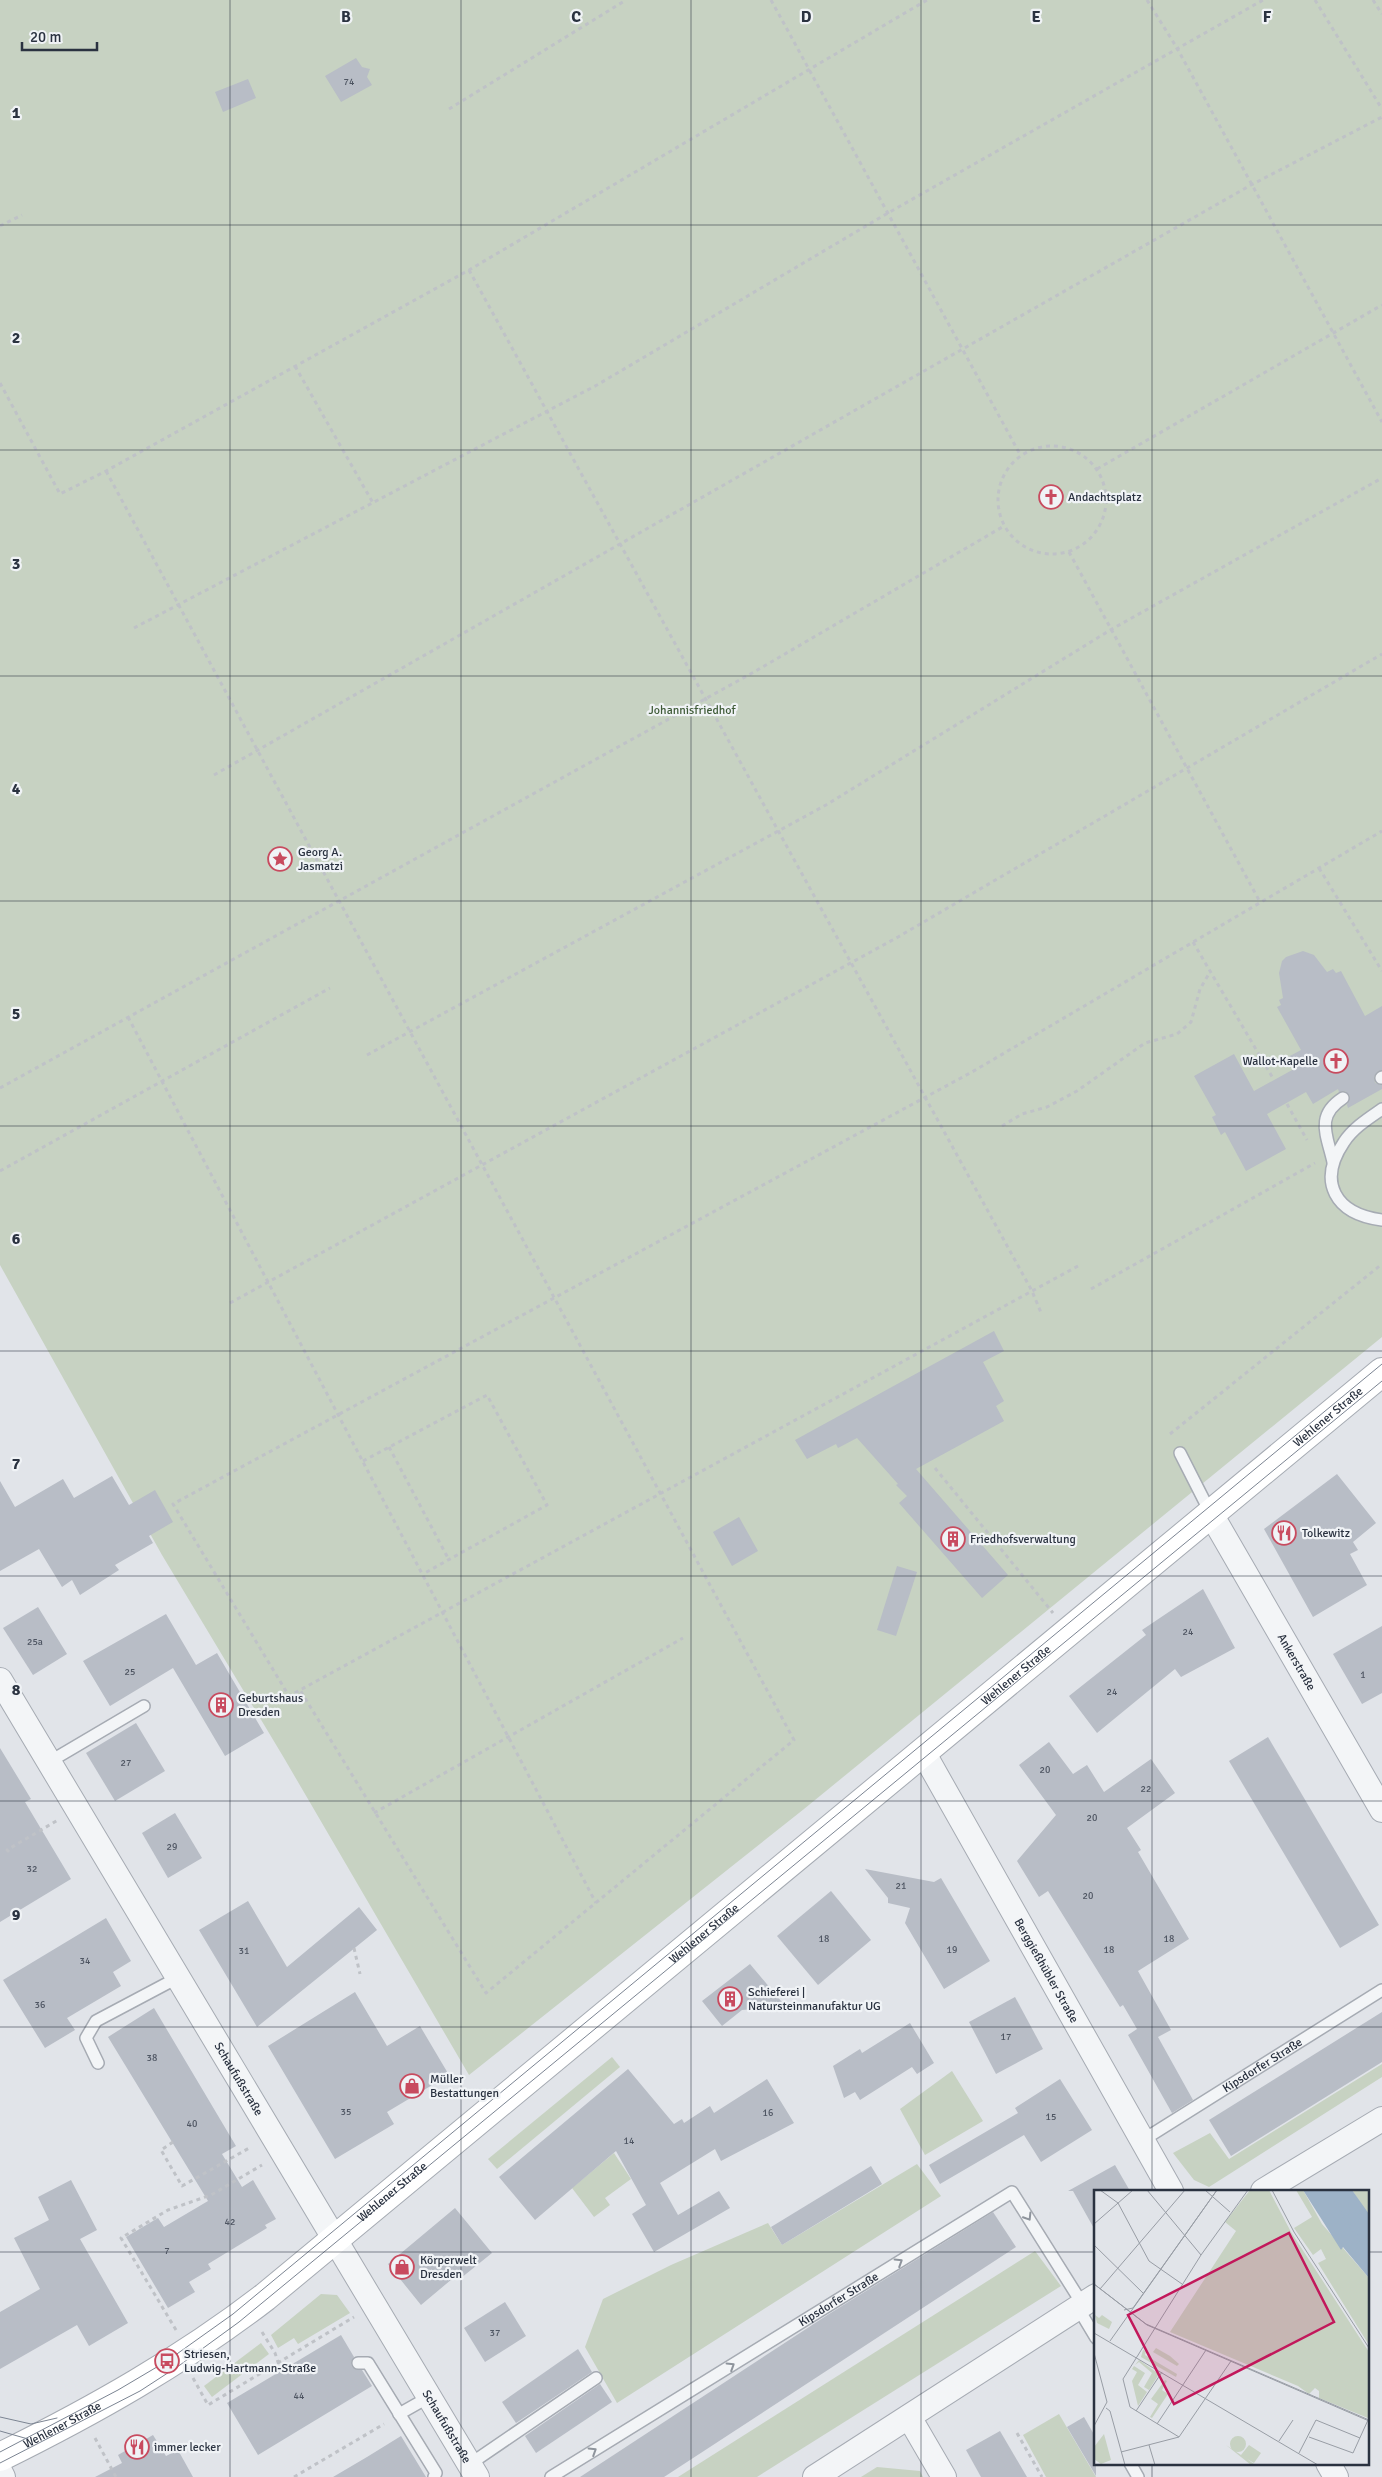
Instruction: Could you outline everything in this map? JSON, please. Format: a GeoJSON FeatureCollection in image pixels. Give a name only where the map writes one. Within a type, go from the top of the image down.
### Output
{"type":"FeatureCollection","features":[{"type":"Feature","properties":{"kind":"main road","name":"Wehlener Straße"},"geometry":{"type":"LineString","coordinates":[[0,2457],[83,2416],[186,2354],[248,2310],[1382,1372]]}},
{"type":"Feature","properties":{"kind":"street","name":"Ankerstraße"},"geometry":{"type":"LineString","coordinates":[[1211,1514],[1382,1810]]}},
{"type":"Feature","properties":{"kind":"street","name":"Schaufußstraße"},"geometry":{"type":"LineString","coordinates":[[0,1680],[336,2238],[473,2470]]}},
{"type":"Feature","properties":{"kind":"street","name":"Berggießhübler Straße"},"geometry":{"type":"LineString","coordinates":[[923,1752],[1169,2190]]}},
{"type":"Feature","properties":{"kind":"street"},"geometry":{"type":"LineString","coordinates":[[1265,2190],[1382,2119]]}},
{"type":"Feature","properties":{"kind":"street"},"geometry":{"type":"LineString","coordinates":[[815,2477],[1086,2303]]}},
{"type":"Feature","properties":{"kind":"street"},"geometry":{"type":"LineString","coordinates":[[909,2417],[944,2477]]}},
{"type":"Feature","properties":{"kind":"street"},"geometry":{"type":"LineString","coordinates":[[1329,2464],[1336,2477]]}},
{"type":"Feature","properties":{"kind":"street"},"geometry":{"type":"LineString","coordinates":[[0,2471],[3,2477]]}},
{"type":"Feature","properties":{"kind":"lane"},"geometry":{"type":"LineString","coordinates":[[1333,1162],[1324,1124],[1330,1106],[1343,1098]]}},
{"type":"Feature","properties":{"kind":"lane"},"geometry":{"type":"LineString","coordinates":[[1382,1109],[1364,1121],[1345,1140],[1333,1162],[1330,1182],[1339,1201],[1352,1212],[1365,1218],[1382,1220]]}},
{"type":"Feature","properties":{"kind":"lane"},"geometry":{"type":"LineString","coordinates":[[1180,1453],[1211,1514]]}},
{"type":"Feature","properties":{"kind":"lane"},"geometry":{"type":"LineString","coordinates":[[49,1762],[144,1706]]}},
{"type":"Feature","properties":{"kind":"lane"},"geometry":{"type":"LineString","coordinates":[[98,2062],[86,2038],[96,2021],[179,1977]]}},
{"type":"Feature","properties":{"kind":"lane","name":"Kipsdorfer Straße"},"geometry":{"type":"LineString","coordinates":[[1143,2140],[1382,1990]]}},
{"type":"Feature","properties":{"kind":"lane","name":"Kipsdorfer Straße"},"geometry":{"type":"LineString","coordinates":[[552,2477],[1012,2192],[1086,2303]]}},
{"type":"Feature","properties":{"kind":"lane"},"geometry":{"type":"LineString","coordinates":[[1086,2303],[1094,2331]]}},
{"type":"Feature","properties":{"kind":"lane"},"geometry":{"type":"LineString","coordinates":[[358,2363],[368,2363],[436,2473],[434,2477]]}},
{"type":"Feature","properties":{"kind":"lane"},"geometry":{"type":"LineString","coordinates":[[473,2470],[596,2378]]}},
{"type":"Feature","properties":{"kind":"lane"},"geometry":{"type":"LineString","coordinates":[[399,2414],[430,2397]]}},
{"type":"Feature","properties":{"kind":"lane"},"geometry":{"type":"LineString","coordinates":[[1131,2464],[1138,2477]]}},
{"type":"Feature","properties":{"kind":"path"},"geometry":{"type":"LineString","coordinates":[[449,109],[626,0]]}},
{"type":"Feature","properties":{"kind":"path"},"geometry":{"type":"LineString","coordinates":[[771,0],[1022,456]]}},
{"type":"Feature","properties":{"kind":"path"},"geometry":{"type":"LineString","coordinates":[[0,383],[60,494],[106,471],[469,270],[810,71],[927,0]]}},
{"type":"Feature","properties":{"kind":"path"},"geometry":{"type":"LineString","coordinates":[[1148,0],[1382,422]]}},
{"type":"Feature","properties":{"kind":"path"},"geometry":{"type":"LineString","coordinates":[[134,628],[597,385],[888,213],[1263,0]]}},
{"type":"Feature","properties":{"kind":"path"},"geometry":{"type":"LineString","coordinates":[[1315,0],[1382,109]]}},
{"type":"Feature","properties":{"kind":"path"},"geometry":{"type":"LineString","coordinates":[[1373,0],[1382,14]]}},
{"type":"Feature","properties":{"kind":"path"},"geometry":{"type":"LineString","coordinates":[[214,775],[1251,185],[1382,117]]}},
{"type":"Feature","properties":{"kind":"path"},"geometry":{"type":"LineString","coordinates":[[0,226],[22,215]]}},
{"type":"Feature","properties":{"kind":"path"},"geometry":{"type":"LineString","coordinates":[[469,270],[1032,1291],[1042,1315]]}},
{"type":"Feature","properties":{"kind":"path"},"geometry":{"type":"LineString","coordinates":[[1097,469],[1382,305]]}},
{"type":"Feature","properties":{"kind":"path"},"geometry":{"type":"LineString","coordinates":[[295,366],[373,504]]}},
{"type":"Feature","properties":{"kind":"path"},"geometry":{"type":"LineString","coordinates":[[1047,446],[1060,447],[1078,453],[1097,469],[1105,488],[1106,509],[1101,524],[1091,539],[1070,552],[1047,555],[1022,546],[1004,526],[998,502],[999,492],[1005,474],[1022,456],[1047,446]]}},
{"type":"Feature","properties":{"kind":"path"},"geometry":{"type":"LineString","coordinates":[[106,471],[794,1740],[486,1993],[300,1690]]}},
{"type":"Feature","properties":{"kind":"path"},"geometry":{"type":"LineString","coordinates":[[367,1055],[826,805],[1112,629],[1382,478]]}},
{"type":"Feature","properties":{"kind":"path"},"geometry":{"type":"LineString","coordinates":[[0,1088],[705,699],[1004,526]]}},
{"type":"Feature","properties":{"kind":"path"},"geometry":{"type":"LineString","coordinates":[[1070,552],[1260,902]]}},
{"type":"Feature","properties":{"kind":"path"},"geometry":{"type":"LineString","coordinates":[[230,1303],[850,963],[1382,654]]}},
{"type":"Feature","properties":{"kind":"path"},"geometry":{"type":"LineString","coordinates":[[1078,1266],[289,1696],[173,1504],[924,1098],[1382,831]]}},
{"type":"Feature","properties":{"kind":"path"},"geometry":{"type":"LineString","coordinates":[[1319,868],[1382,971]]}},
{"type":"Feature","properties":{"kind":"path"},"geometry":{"type":"LineString","coordinates":[[1193,942],[1274,1080]]}},
{"type":"Feature","properties":{"kind":"path"},"geometry":{"type":"LineString","coordinates":[[1002,1126],[1022,1114],[1047,1107],[1077,1091],[1145,1043],[1177,1034],[1191,1022],[1200,989],[1210,972]]}},
{"type":"Feature","properties":{"kind":"path"},"geometry":{"type":"LineString","coordinates":[[0,1171],[330,988]]}},
{"type":"Feature","properties":{"kind":"path"},"geometry":{"type":"LineString","coordinates":[[128,1017],[596,1903]]}},
{"type":"Feature","properties":{"kind":"path"},"geometry":{"type":"LineString","coordinates":[[1287,1104],[1318,1162]]}},
{"type":"Feature","properties":{"kind":"path"},"geometry":{"type":"LineString","coordinates":[[1091,1289],[1318,1162],[1333,1162]]}},
{"type":"Feature","properties":{"kind":"path"},"geometry":{"type":"LineString","coordinates":[[1170,1434],[1382,1264]]}},
{"type":"Feature","properties":{"kind":"path"},"geometry":{"type":"LineString","coordinates":[[363,1461],[487,1395],[547,1505],[423,1574]]}},
{"type":"Feature","properties":{"kind":"path"},"geometry":{"type":"LineString","coordinates":[[389,1447],[449,1560]]}},
{"type":"Feature","properties":{"kind":"path"},"geometry":{"type":"LineString","coordinates":[[935,1468],[1025,1577],[1067,1632]]}},
{"type":"Feature","properties":{"kind":"path"},"geometry":{"type":"LineString","coordinates":[[374,1813],[682,1638]]}},
{"type":"Feature","properties":{"kind":"path"},"geometry":{"type":"LineString","coordinates":[[9,1852],[7,1850],[78,1809]]}},
{"type":"Feature","properties":{"kind":"path"},"geometry":{"type":"LineString","coordinates":[[354,1948],[360,1974]]}},
{"type":"Feature","properties":{"kind":"path"},"geometry":{"type":"LineString","coordinates":[[173,2142],[161,2150],[182,2186],[278,2143]]}},
{"type":"Feature","properties":{"kind":"path"},"geometry":{"type":"LineString","coordinates":[[278,2143],[211,2195],[168,2210],[121,2238],[186,2354],[208,2405],[278,2361],[374,2305]]}},
{"type":"Feature","properties":{"kind":"path"},"geometry":{"type":"LineString","coordinates":[[248,2310],[278,2361],[281,2370]]}},
{"type":"Feature","properties":{"kind":"path"},"geometry":{"type":"LineString","coordinates":[[294,2477],[399,2414]]}},
{"type":"Feature","properties":{"kind":"path"},"geometry":{"type":"LineString","coordinates":[[83,2416],[116,2477]]}},
{"type":"Feature","properties":{"kind":"path"},"geometry":{"type":"LineString","coordinates":[[1017,2434],[1042,2477]]}},
{"type":"Feature","properties":{"kind":"green space","name":"Johannisfriedhof"},"geometry":{"type":"Polygon","coordinates":[[[0,0],[1382,0],[1382,1337],[804,1809],[469,2075],[284,1758],[162,1555],[0,1265],[0,0]]]}},
{"type":"Feature","properties":{"kind":"green space"},"geometry":{"type":"Polygon","coordinates":[[[612,2057],[620,2067],[497,2169],[488,2159],[612,2057]]]}},
{"type":"Feature","properties":{"kind":"green space"},"geometry":{"type":"Polygon","coordinates":[[[1382,2064],[1382,2077],[1209,2187],[1194,2180],[1173,2153],[1210,2133],[1229,2159],[1382,2064]]]}},
{"type":"Feature","properties":{"kind":"green space"},"geometry":{"type":"Polygon","coordinates":[[[952,2071],[983,2121],[925,2155],[900,2109],[952,2071]]]}},
{"type":"Feature","properties":{"kind":"green space"},"geometry":{"type":"Polygon","coordinates":[[[614,2153],[631,2179],[605,2198],[610,2205],[594,2217],[572,2188],[614,2153]]]}},
{"type":"Feature","properties":{"kind":"green space"},"geometry":{"type":"Polygon","coordinates":[[[917,2164],[941,2196],[617,2403],[585,2347],[603,2299],[671,2265],[768,2223],[782,2245],[917,2164]]]}},
{"type":"Feature","properties":{"kind":"green space"},"geometry":{"type":"Polygon","coordinates":[[[1035,2251],[1061,2286],[757,2477],[678,2477],[1035,2251]]]}},
{"type":"Feature","properties":{"kind":"green space"},"geometry":{"type":"Polygon","coordinates":[[[321,2294],[337,2295],[350,2313],[298,2344],[294,2338],[278,2348],[271,2335],[321,2294]]]}},
{"type":"Feature","properties":{"kind":"green space"},"geometry":{"type":"Polygon","coordinates":[[[261,2343],[269,2354],[212,2397],[204,2386],[261,2343]]]}},
{"type":"Feature","properties":{"kind":"green space"},"geometry":{"type":"Polygon","coordinates":[[[1059,2414],[1096,2477],[1046,2477],[1023,2435],[1059,2414]]]}},
{"type":"Feature","properties":{"kind":"green space"},"geometry":{"type":"Polygon","coordinates":[[[877,2467],[920,2471],[923,2477],[861,2477],[877,2467]]]}},
{"type":"Feature","properties":{"kind":"building"},"geometry":{"type":"Polygon","coordinates":[[[356,58],[362,67],[370,69],[367,77],[372,85],[341,102],[325,76],[356,58]]]}},
{"type":"Feature","properties":{"kind":"building"},"geometry":{"type":"Polygon","coordinates":[[[248,79],[256,98],[223,112],[215,92],[248,79]]]}},
{"type":"Feature","properties":{"kind":"building","name":"Wallot-Kapelle"},"geometry":{"type":"Polygon","coordinates":[[[1303,951],[1314,955],[1327,972],[1333,969],[1336,973],[1341,971],[1365,1016],[1382,1006],[1382,1070],[1377,1072],[1374,1077],[1375,1083],[1382,1085],[1382,1089],[1348,1108],[1350,1096],[1345,1091],[1339,1092],[1338,1089],[1313,1104],[1306,1092],[1267,1114],[1286,1149],[1246,1171],[1225,1132],[1221,1135],[1212,1117],[1216,1115],[1194,1076],[1234,1054],[1254,1091],[1294,1069],[1288,1057],[1301,1050],[1277,1007],[1281,1005],[1279,1000],[1283,998],[1279,973],[1282,961],[1286,957],[1303,951]]]}},
{"type":"Feature","properties":{"kind":"building"},"geometry":{"type":"Polygon","coordinates":[[[994,1331],[1004,1351],[983,1362],[1004,1401],[996,1406],[1004,1421],[916,1469],[1008,1575],[982,1598],[899,1503],[907,1496],[857,1438],[838,1448],[836,1444],[807,1459],[795,1440],[994,1331]]]}},
{"type":"Feature","properties":{"kind":"building"},"geometry":{"type":"Polygon","coordinates":[[[1337,1474],[1376,1523],[1353,1542],[1358,1550],[1350,1554],[1367,1585],[1313,1617],[1264,1529],[1337,1474]]]}},
{"type":"Feature","properties":{"kind":"building"},"geometry":{"type":"Polygon","coordinates":[[[112,1476],[129,1505],[155,1490],[173,1522],[149,1536],[153,1543],[115,1565],[119,1570],[80,1595],[72,1580],[62,1587],[39,1549],[0,1571],[0,1481],[15,1507],[63,1479],[74,1498],[112,1476]]]}},
{"type":"Feature","properties":{"kind":"building"},"geometry":{"type":"Polygon","coordinates":[[[739,1517],[758,1551],[732,1566],[713,1532],[739,1517]]]}},
{"type":"Feature","properties":{"kind":"building"},"geometry":{"type":"Polygon","coordinates":[[[897,1566],[917,1572],[896,1636],[877,1630],[897,1566]]]}},
{"type":"Feature","properties":{"kind":"building"},"geometry":{"type":"Polygon","coordinates":[[[1203,1589],[1235,1648],[1181,1677],[1175,1669],[1097,1733],[1069,1696],[1146,1635],[1142,1630],[1203,1589]]]}},
{"type":"Feature","properties":{"kind":"building"},"geometry":{"type":"Polygon","coordinates":[[[38,1607],[67,1654],[33,1675],[3,1628],[38,1607]]]}},
{"type":"Feature","properties":{"kind":"building"},"geometry":{"type":"Polygon","coordinates":[[[166,1614],[196,1665],[217,1653],[264,1733],[225,1756],[173,1668],[110,1706],[83,1661],[166,1614]]]}},
{"type":"Feature","properties":{"kind":"building"},"geometry":{"type":"Polygon","coordinates":[[[1382,1626],[1382,1693],[1362,1704],[1333,1654],[1382,1626]]]}},
{"type":"Feature","properties":{"kind":"building"},"geometry":{"type":"Polygon","coordinates":[[[136,1723],[165,1771],[115,1801],[86,1753],[136,1723]]]}},
{"type":"Feature","properties":{"kind":"building"},"geometry":{"type":"Polygon","coordinates":[[[1268,1737],[1379,1925],[1340,1948],[1229,1761],[1268,1737]]]}},
{"type":"Feature","properties":{"kind":"building"},"geometry":{"type":"Polygon","coordinates":[[[1049,1742],[1073,1774],[1087,1765],[1104,1792],[1151,1759],[1175,1793],[1127,1828],[1141,1850],[1138,1852],[1189,1939],[1138,1971],[1171,2030],[1158,2037],[1193,2100],[1172,2113],[1128,2035],[1137,2029],[1123,2005],[1120,2007],[1048,1891],[1039,1897],[1017,1861],[1056,1815],[1019,1765],[1049,1742]]]}},
{"type":"Feature","properties":{"kind":"building"},"geometry":{"type":"Polygon","coordinates":[[[0,1748],[31,1799],[25,1802],[71,1879],[0,1922],[0,1748]]]}},
{"type":"Feature","properties":{"kind":"building"},"geometry":{"type":"Polygon","coordinates":[[[175,1813],[202,1858],[168,1878],[142,1833],[175,1813]]]}},
{"type":"Feature","properties":{"kind":"building"},"geometry":{"type":"Polygon","coordinates":[[[865,1869],[934,1882],[941,1878],[990,1961],[944,1989],[905,1923],[910,1908],[888,1903],[888,1898],[865,1869]]]}},
{"type":"Feature","properties":{"kind":"building"},"geometry":{"type":"Polygon","coordinates":[[[831,1891],[871,1940],[818,1985],[777,1936],[831,1891]]]}},
{"type":"Feature","properties":{"kind":"building"},"geometry":{"type":"Polygon","coordinates":[[[248,1901],[287,1967],[359,1907],[377,1930],[257,2027],[199,1930],[248,1901]]]}},
{"type":"Feature","properties":{"kind":"building"},"geometry":{"type":"Polygon","coordinates":[[[106,1918],[131,1961],[113,1972],[121,1986],[67,2018],[75,2030],[45,2048],[3,1980],[106,1918]]]}},
{"type":"Feature","properties":{"kind":"building","name":"Schieferei | Natursteinmanufaktur UG"},"geometry":{"type":"Polygon","coordinates":[[[750,1964],[786,2007],[742,2010],[722,2026],[702,2001],[750,1964]]]}},
{"type":"Feature","properties":{"kind":"building"},"geometry":{"type":"Polygon","coordinates":[[[355,1992],[387,2046],[420,2026],[449,2075],[387,2112],[394,2124],[335,2159],[268,2046],[355,1992]]]}},
{"type":"Feature","properties":{"kind":"building"},"geometry":{"type":"Polygon","coordinates":[[[1015,1997],[1043,2049],[996,2074],[969,2022],[1015,1997]]]}},
{"type":"Feature","properties":{"kind":"building"},"geometry":{"type":"Polygon","coordinates":[[[154,2008],[236,2146],[222,2154],[242,2187],[253,2180],[276,2219],[265,2225],[267,2228],[208,2264],[211,2269],[189,2282],[195,2292],[168,2308],[126,2237],[158,2218],[164,2227],[208,2201],[108,2037],[154,2008]]]}},
{"type":"Feature","properties":{"kind":"building"},"geometry":{"type":"Polygon","coordinates":[[[1382,2012],[1382,2062],[1231,2156],[1209,2120],[1382,2012]]]}},
{"type":"Feature","properties":{"kind":"building"},"geometry":{"type":"Polygon","coordinates":[[[910,2023],[934,2063],[917,2074],[912,2067],[860,2100],[855,2092],[844,2098],[833,2066],[860,2049],[862,2053],[910,2023]]]}},
{"type":"Feature","properties":{"kind":"building"},"geometry":{"type":"Polygon","coordinates":[[[628,2069],[674,2124],[682,2119],[684,2123],[710,2106],[714,2113],[767,2079],[794,2123],[721,2161],[715,2149],[660,2183],[678,2215],[719,2191],[730,2208],[654,2252],[632,2214],[646,2205],[616,2151],[535,2220],[499,2177],[628,2069]]]}},
{"type":"Feature","properties":{"kind":"building"},"geometry":{"type":"Polygon","coordinates":[[[1060,2079],[1092,2130],[1041,2162],[1024,2135],[940,2184],[929,2165],[1018,2113],[1015,2108],[1060,2079]]]}},
{"type":"Feature","properties":{"kind":"building"},"geometry":{"type":"Polygon","coordinates":[[[1115,2165],[1129,2190],[1094,2190],[1094,2228],[1073,2191],[1068,2191],[1115,2165]]]}},
{"type":"Feature","properties":{"kind":"building"},"geometry":{"type":"Polygon","coordinates":[[[871,2166],[882,2184],[782,2245],[771,2227],[871,2166]]]}},
{"type":"Feature","properties":{"kind":"building"},"geometry":{"type":"Polygon","coordinates":[[[71,2180],[97,2230],[80,2239],[128,2323],[89,2346],[77,2325],[0,2369],[0,2312],[40,2289],[14,2238],[49,2220],[38,2197],[71,2180]]]}},
{"type":"Feature","properties":{"kind":"building"},"geometry":{"type":"Polygon","coordinates":[[[455,2208],[492,2253],[461,2278],[458,2274],[421,2305],[388,2264],[455,2208]]]}},
{"type":"Feature","properties":{"kind":"building"},"geometry":{"type":"Polygon","coordinates":[[[993,2212],[1016,2247],[664,2477],[580,2477],[829,2314],[993,2212]]]}},
{"type":"Feature","properties":{"kind":"building"},"geometry":{"type":"Polygon","coordinates":[[[505,2302],[526,2336],[485,2362],[464,2328],[505,2302]]]}},
{"type":"Feature","properties":{"kind":"building"},"geometry":{"type":"Polygon","coordinates":[[[341,2335],[354,2357],[351,2363],[352,2367],[362,2370],[372,2386],[258,2455],[227,2403],[341,2335]]]}},
{"type":"Feature","properties":{"kind":"building"},"geometry":{"type":"Polygon","coordinates":[[[578,2349],[592,2372],[516,2423],[502,2402],[578,2349]]]}},
{"type":"Feature","properties":{"kind":"building"},"geometry":{"type":"Polygon","coordinates":[[[600,2384],[612,2402],[536,2453],[525,2436],[600,2384]]]}},
{"type":"Feature","properties":{"kind":"building"},"geometry":{"type":"Polygon","coordinates":[[[1084,2417],[1094,2434],[1096,2476],[1067,2427],[1084,2417]]]}},
{"type":"Feature","properties":{"kind":"building"},"geometry":{"type":"Polygon","coordinates":[[[1000,2431],[1027,2477],[981,2477],[966,2450],[1000,2431]]]}},
{"type":"Feature","properties":{"kind":"building"},"geometry":{"type":"Polygon","coordinates":[[[153,2435],[166,2456],[178,2450],[193,2477],[95,2477],[122,2463],[118,2455],[153,2435]]]}},
{"type":"Feature","properties":{"kind":"building"},"geometry":{"type":"Polygon","coordinates":[[[401,2436],[426,2477],[333,2477],[367,2457],[401,2436]]]}},
{"type":"Feature","properties":{"kind":"tram line"},"geometry":{"type":"LineString","coordinates":[[0,2452],[118,2390],[167,2361],[233,2314],[1382,1364]]}},
{"type":"Feature","properties":{"kind":"tram line"},"geometry":{"type":"LineString","coordinates":[[0,2463],[140,2391],[180,2365],[239,2322],[1382,1381]]}},
{"type":"Feature","properties":{"kind":"tram line"},"geometry":{"type":"LineString","coordinates":[[0,2417],[31,2424],[57,2418]]}},
{"type":"Feature","properties":{"kind":"tram line"},"geometry":{"type":"LineString","coordinates":[[0,2431],[28,2439]]}},
{"type":"Feature","properties":{"kind":"place","name":"Andachtsplatz"},"geometry":{"type":"Point","coordinates":[1051,497]}},
{"type":"Feature","properties":{"kind":"place","name":"Georg A. Jasmatzi"},"geometry":{"type":"Point","coordinates":[280,859]}},
{"type":"Feature","properties":{"kind":"place","name":"Wallot-Kapelle"},"geometry":{"type":"Point","coordinates":[1336,1061]}},
{"type":"Feature","properties":{"kind":"place","name":"Tolkewitz"},"geometry":{"type":"Point","coordinates":[1284,1533]}},
{"type":"Feature","properties":{"kind":"place","name":"Friedhofsverwaltung"},"geometry":{"type":"Point","coordinates":[953,1539]}},
{"type":"Feature","properties":{"kind":"place","name":"Geburtshaus Dresden"},"geometry":{"type":"Point","coordinates":[221,1705]}},
{"type":"Feature","properties":{"kind":"place","name":"Schieferei | Natursteinmanufaktur UG"},"geometry":{"type":"Point","coordinates":[730,1999]}},
{"type":"Feature","properties":{"kind":"place","name":"Müller Bestattungen"},"geometry":{"type":"Point","coordinates":[412,2086]}},
{"type":"Feature","properties":{"kind":"place","name":"Körperwelt Dresden"},"geometry":{"type":"Point","coordinates":[402,2267]}},
{"type":"Feature","properties":{"kind":"place","name":"Striesen, Ludwig-Hartmann-Straße"},"geometry":{"type":"Point","coordinates":[167,2361]}},
{"type":"Feature","properties":{"kind":"place","name":"immer lecker"},"geometry":{"type":"Point","coordinates":[137,2447]}}]}
